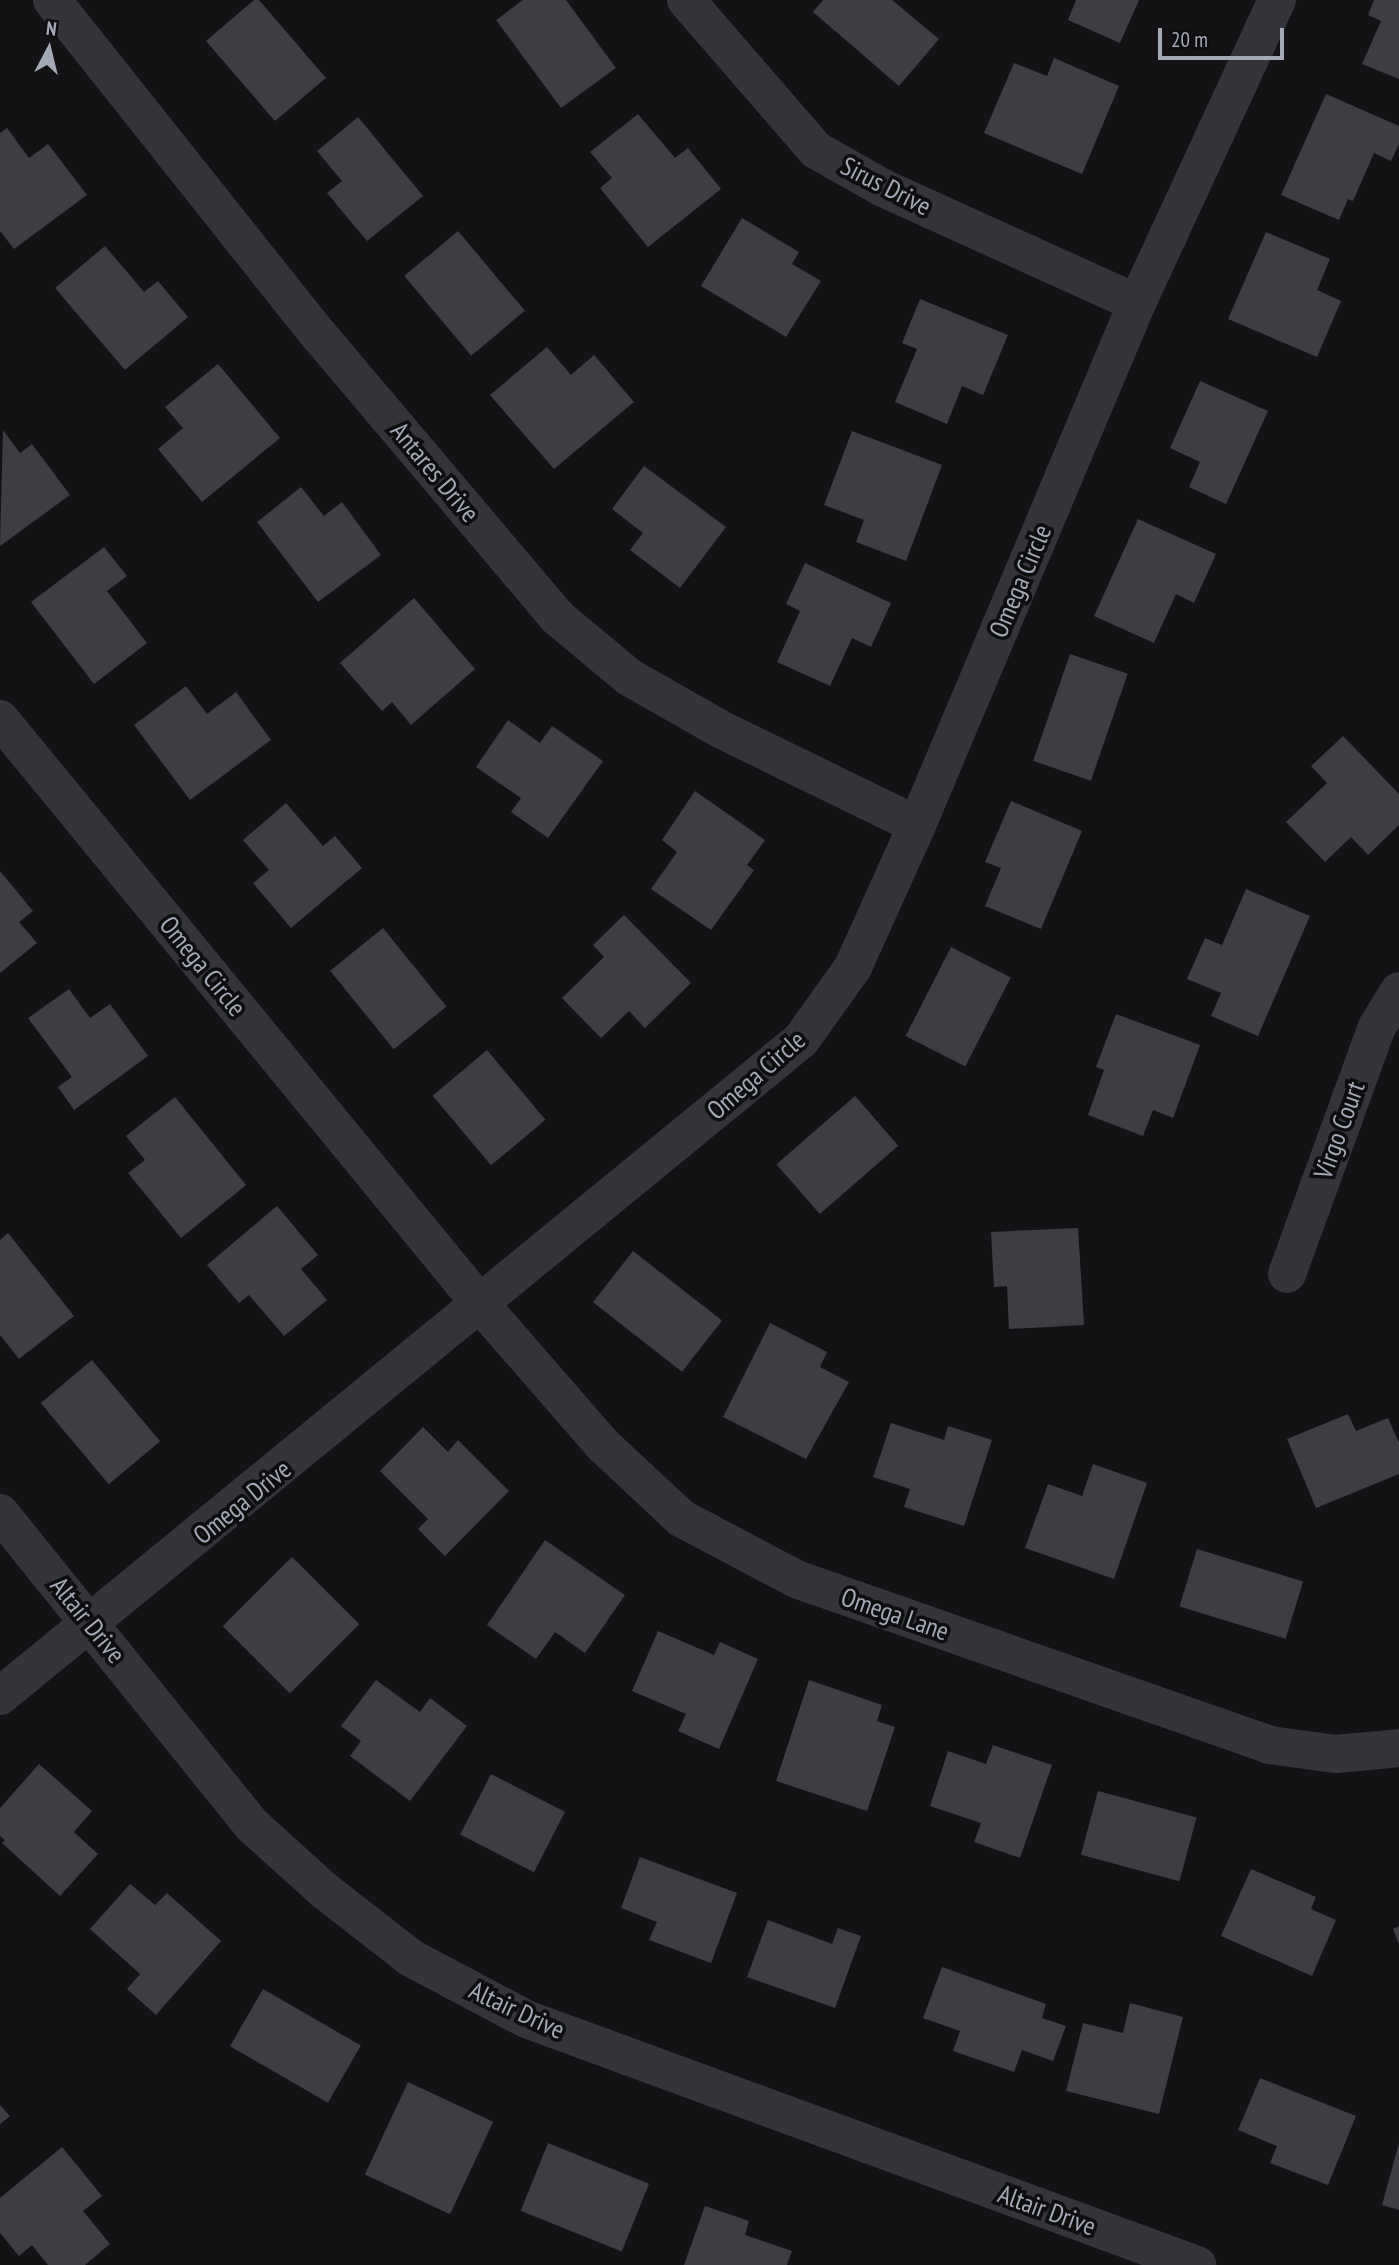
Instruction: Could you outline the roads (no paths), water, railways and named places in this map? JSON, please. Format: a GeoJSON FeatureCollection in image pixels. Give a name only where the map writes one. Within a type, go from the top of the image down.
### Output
{"type":"FeatureCollection","features":[{"type":"Feature","properties":{"kind":"street","name":"Antares Drive"},"geometry":{"type":"LineString","coordinates":[[52,0],[318,334],[557,617],[629,677],[722,730],[917,825]]}},
{"type":"Feature","properties":{"kind":"street","name":"Sirus Drive"},"geometry":{"type":"LineString","coordinates":[[686,0],[816,150],[883,188],[1137,303]]}},
{"type":"Feature","properties":{"kind":"street","name":"Omega Circle"},"geometry":{"type":"LineString","coordinates":[[0,719],[482,1306],[801,1040],[853,967],[917,825],[1137,303],[1277,0]]}},
{"type":"Feature","properties":{"kind":"street","name":"Virgo Court"},"geometry":{"type":"LineString","coordinates":[[1287,1274],[1377,1027],[1399,991]]}},
{"type":"Feature","properties":{"kind":"street","name":"Omega Drive"},"geometry":{"type":"LineString","coordinates":[[0,1696],[482,1306]]}},
{"type":"Feature","properties":{"kind":"street","name":"Omega Lane"},"geometry":{"type":"LineString","coordinates":[[482,1306],[603,1445],[681,1518],[796,1579],[1270,1745],[1336,1754],[1399,1748]]}},
{"type":"Feature","properties":{"kind":"street","name":"Altair Drive"},"geometry":{"type":"LineString","coordinates":[[0,1513],[253,1826],[325,1891],[411,1958],[526,2019],[1197,2265]]}}]}
